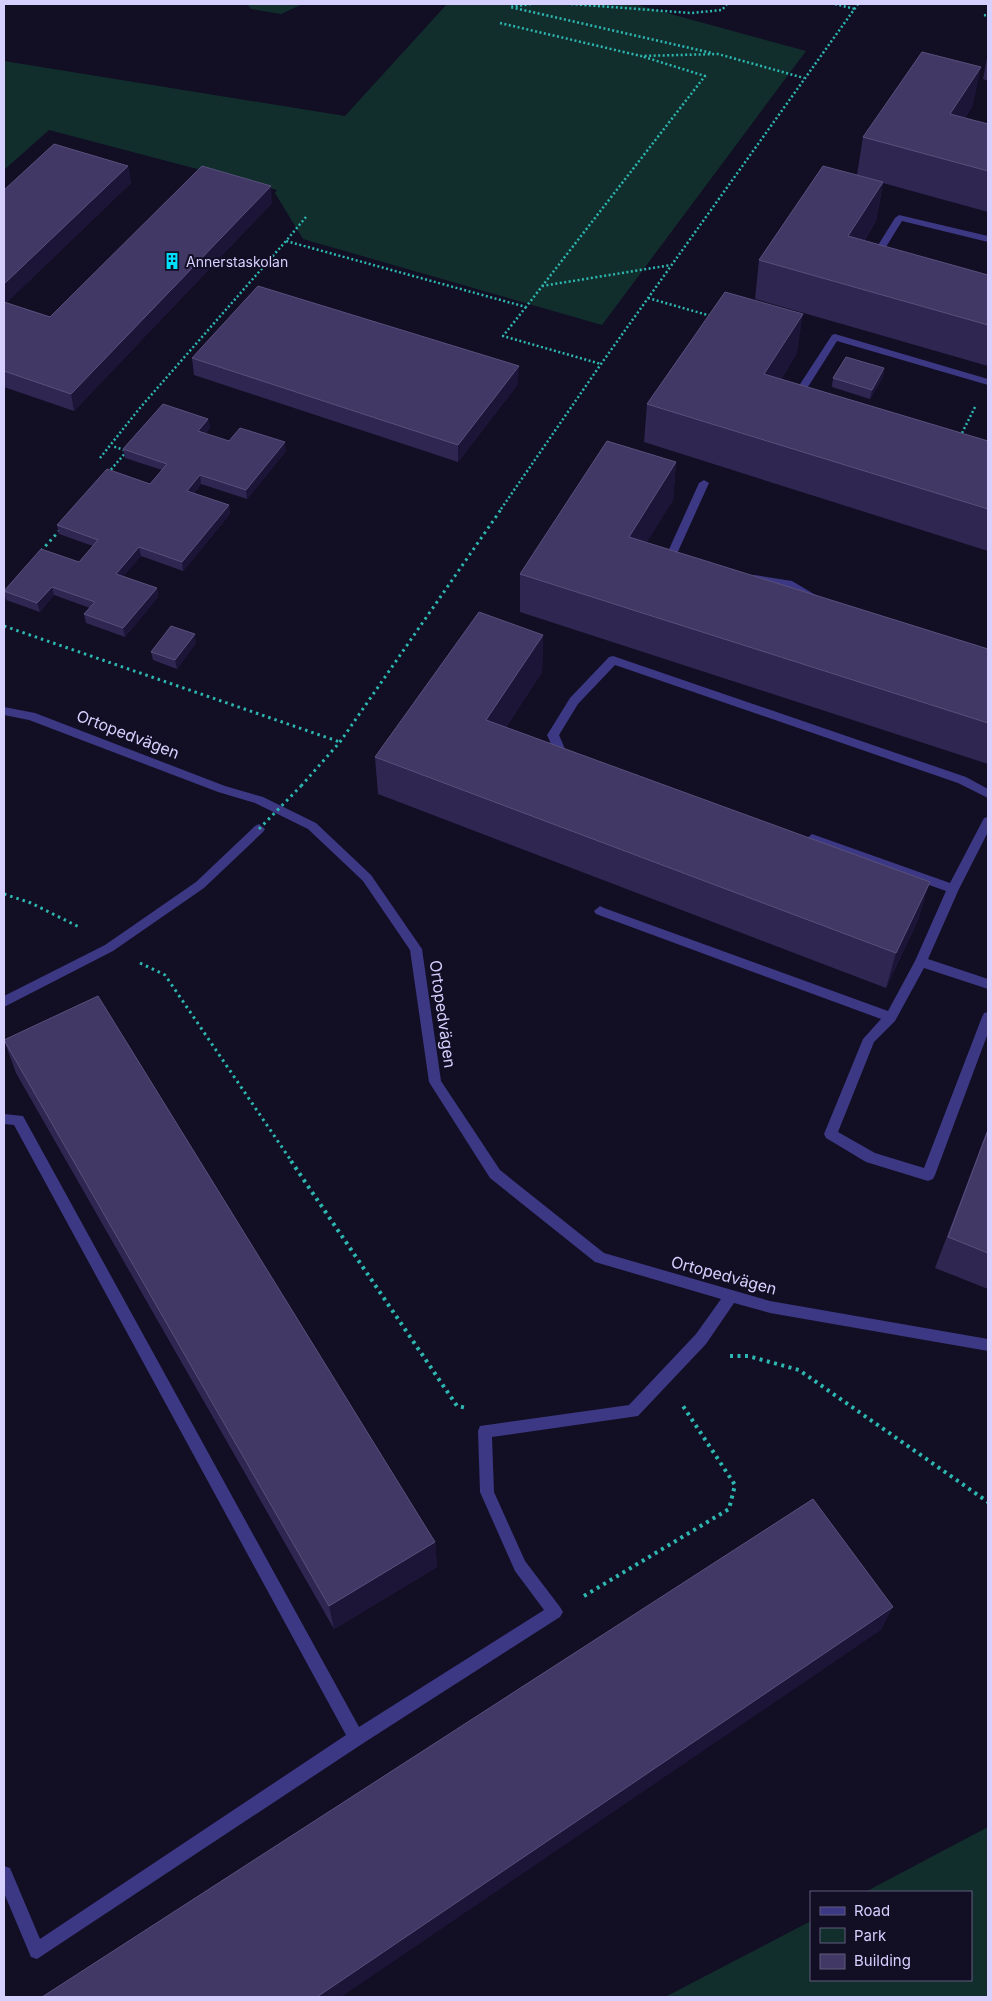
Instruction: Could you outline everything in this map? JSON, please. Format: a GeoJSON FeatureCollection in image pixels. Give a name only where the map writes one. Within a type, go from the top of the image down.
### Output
{"type":"FeatureCollection","features":[{"type":"Feature","properties":{"kind":"street"},"geometry":{"type":"LineString","coordinates":[[875,258],[900,218],[988,239]]}},
{"type":"Feature","properties":{"kind":"street"},"geometry":{"type":"LineString","coordinates":[[804,409],[796,398],[835,337],[988,382]]}},
{"type":"Feature","properties":{"kind":"street"},"geometry":{"type":"LineString","coordinates":[[687,566],[673,562],[671,556],[704,483]]}},
{"type":"Feature","properties":{"kind":"street"},"geometry":{"type":"LineString","coordinates":[[743,576],[788,584],[824,602]]}},
{"type":"Feature","properties":{"kind":"street"},"geometry":{"type":"LineString","coordinates":[[579,759],[560,752],[553,735],[574,702],[612,660],[962,780],[988,794]]}},
{"type":"Feature","properties":{"kind":"street","name":"Ortopedvägen"},"geometry":{"type":"LineString","coordinates":[[4,711],[31,716],[222,789],[259,800],[312,826],[367,878],[416,949],[435,1082],[495,1174],[600,1258],[770,1307],[988,1345]]}},
{"type":"Feature","properties":{"kind":"street"},"geometry":{"type":"LineString","coordinates":[[988,821],[953,888],[921,962],[891,1016],[869,1040],[831,1134],[871,1158],[928,1175],[988,1017]]}},
{"type":"Feature","properties":{"kind":"street"},"geometry":{"type":"LineString","coordinates":[[4,1002],[109,948],[200,885],[259,829]]}},
{"type":"Feature","properties":{"kind":"street"},"geometry":{"type":"LineString","coordinates":[[804,837],[953,888]]}},
{"type":"Feature","properties":{"kind":"street"},"geometry":{"type":"LineString","coordinates":[[600,911],[891,1016]]}},
{"type":"Feature","properties":{"kind":"street"},"geometry":{"type":"LineString","coordinates":[[921,962],[988,984]]}},
{"type":"Feature","properties":{"kind":"street"},"geometry":{"type":"LineString","coordinates":[[4,1119],[18,1120],[356,1738]]}},
{"type":"Feature","properties":{"kind":"street"},"geometry":{"type":"LineString","coordinates":[[4,1874],[37,1951],[356,1738],[556,1612],[520,1566],[488,1492],[485,1431],[633,1411],[701,1338],[730,1297]]}},
{"type":"Feature","properties":{"kind":"path"},"geometry":{"type":"LineString","coordinates":[[531,4],[510,7],[718,54],[804,78]]}},
{"type":"Feature","properties":{"kind":"path"},"geometry":{"type":"LineString","coordinates":[[571,4],[690,13],[722,10],[727,4]]}},
{"type":"Feature","properties":{"kind":"path"},"geometry":{"type":"LineString","coordinates":[[835,4],[855,9]]}},
{"type":"Feature","properties":{"kind":"path"},"geometry":{"type":"LineString","coordinates":[[259,829],[340,742],[601,364],[858,4]]}},
{"type":"Feature","properties":{"kind":"path"},"geometry":{"type":"LineString","coordinates":[[984,15],[988,16]]}},
{"type":"Feature","properties":{"kind":"path"},"geometry":{"type":"LineString","coordinates":[[500,23],[641,56],[705,76],[503,336],[601,364]]}},
{"type":"Feature","properties":{"kind":"path"},"geometry":{"type":"LineString","coordinates":[[641,56],[718,54]]}},
{"type":"Feature","properties":{"kind":"path"},"geometry":{"type":"LineString","coordinates":[[100,458],[112,446],[139,409],[306,217]]}},
{"type":"Feature","properties":{"kind":"path"},"geometry":{"type":"LineString","coordinates":[[286,241],[526,306]]}},
{"type":"Feature","properties":{"kind":"path"},"geometry":{"type":"LineString","coordinates":[[542,286],[671,265]]}},
{"type":"Feature","properties":{"kind":"path"},"geometry":{"type":"LineString","coordinates":[[108,474],[127,451],[112,446]]}},
{"type":"Feature","properties":{"kind":"path"},"geometry":{"type":"LineString","coordinates":[[36,558],[62,527]]}},
{"type":"Feature","properties":{"kind":"path"},"geometry":{"type":"LineString","coordinates":[[4,626],[340,742]]}},
{"type":"Feature","properties":{"kind":"path"},"geometry":{"type":"LineString","coordinates":[[4,894],[31,903],[73,923]]}},
{"type":"Feature","properties":{"kind":"path"},"geometry":{"type":"LineString","coordinates":[[109,948],[165,975],[457,1406],[474,1410]]}},
{"type":"Feature","properties":{"kind":"path"},"geometry":{"type":"LineString","coordinates":[[556,1612],[730,1509],[735,1485],[667,1375],[711,1356],[748,1356],[798,1370],[988,1502]]}},
{"type":"Feature","properties":{"kind":"green space"},"geometry":{"type":"Polygon","coordinates":[[[247,4],[303,4],[281,14],[251,9],[247,4]]]}},
{"type":"Feature","properties":{"kind":"green space"},"geometry":{"type":"Polygon","coordinates":[[[447,4],[634,4],[806,51],[602,325],[303,239],[275,193],[277,190],[49,130],[4,170],[4,61],[345,116],[447,4]]]}},
{"type":"Feature","properties":{"kind":"green space"},"geometry":{"type":"Polygon","coordinates":[[[988,1827],[988,1997],[665,1997],[810,1922],[810,1981],[972,1981],[972,1891],[867,1891],[988,1827]]]}},
{"type":"Feature","properties":{"kind":"building"},"geometry":{"type":"Polygon","coordinates":[[[922,52],[981,67],[950,114],[988,124],[988,171],[863,137],[922,52]]]}},
{"type":"Feature","properties":{"kind":"building"},"geometry":{"type":"Polygon","coordinates":[[[54,144],[128,166],[4,284],[4,190],[54,144]]]}},
{"type":"Feature","properties":{"kind":"building","name":"Annerstaskolan"},"geometry":{"type":"Polygon","coordinates":[[[202,166],[271,186],[71,394],[4,371],[4,302],[50,317],[202,166]]]}},
{"type":"Feature","properties":{"kind":"building"},"geometry":{"type":"Polygon","coordinates":[[[823,166],[883,182],[848,236],[988,275],[988,325],[759,260],[823,166]]]}},
{"type":"Feature","properties":{"kind":"building"},"geometry":{"type":"Polygon","coordinates":[[[258,286],[519,366],[458,445],[192,358],[258,286]]]}},
{"type":"Feature","properties":{"kind":"building"},"geometry":{"type":"Polygon","coordinates":[[[725,292],[803,314],[764,374],[988,441],[988,509],[647,404],[725,292]]]}},
{"type":"Feature","properties":{"kind":"building"},"geometry":{"type":"Polygon","coordinates":[[[846,357],[884,368],[872,390],[833,378],[846,357]]]}},
{"type":"Feature","properties":{"kind":"building"},"geometry":{"type":"Polygon","coordinates":[[[163,404],[208,419],[198,431],[229,441],[240,428],[285,442],[246,490],[200,475],[187,491],[229,505],[182,562],[139,547],[116,574],[157,588],[123,628],[84,614],[95,602],[52,587],[37,603],[4,591],[41,549],[79,562],[98,540],[57,525],[107,469],[150,484],[167,464],[123,449],[163,404]]]}},
{"type":"Feature","properties":{"kind":"building"},"geometry":{"type":"Polygon","coordinates":[[[607,441],[676,462],[629,537],[988,649],[988,723],[520,574],[607,441]]]}},
{"type":"Feature","properties":{"kind":"building"},"geometry":{"type":"Polygon","coordinates":[[[479,612],[543,635],[486,720],[930,882],[896,953],[375,757],[479,612]]]}},
{"type":"Feature","properties":{"kind":"building"},"geometry":{"type":"Polygon","coordinates":[[[171,626],[195,634],[175,660],[151,652],[171,626]]]}},
{"type":"Feature","properties":{"kind":"building"},"geometry":{"type":"Polygon","coordinates":[[[98,996],[435,1542],[329,1606],[4,1040],[98,996]]]}},
{"type":"Feature","properties":{"kind":"building"},"geometry":{"type":"Polygon","coordinates":[[[988,1130],[988,1253],[948,1237],[988,1130]]]}},
{"type":"Feature","properties":{"kind":"building"},"geometry":{"type":"Polygon","coordinates":[[[813,1499],[893,1607],[317,1997],[42,1997],[813,1499]]]}},
{"type":"Feature","properties":{"kind":"place","name":"Annerstaskolan"},"geometry":{"type":"Point","coordinates":[172,261]}}]}
